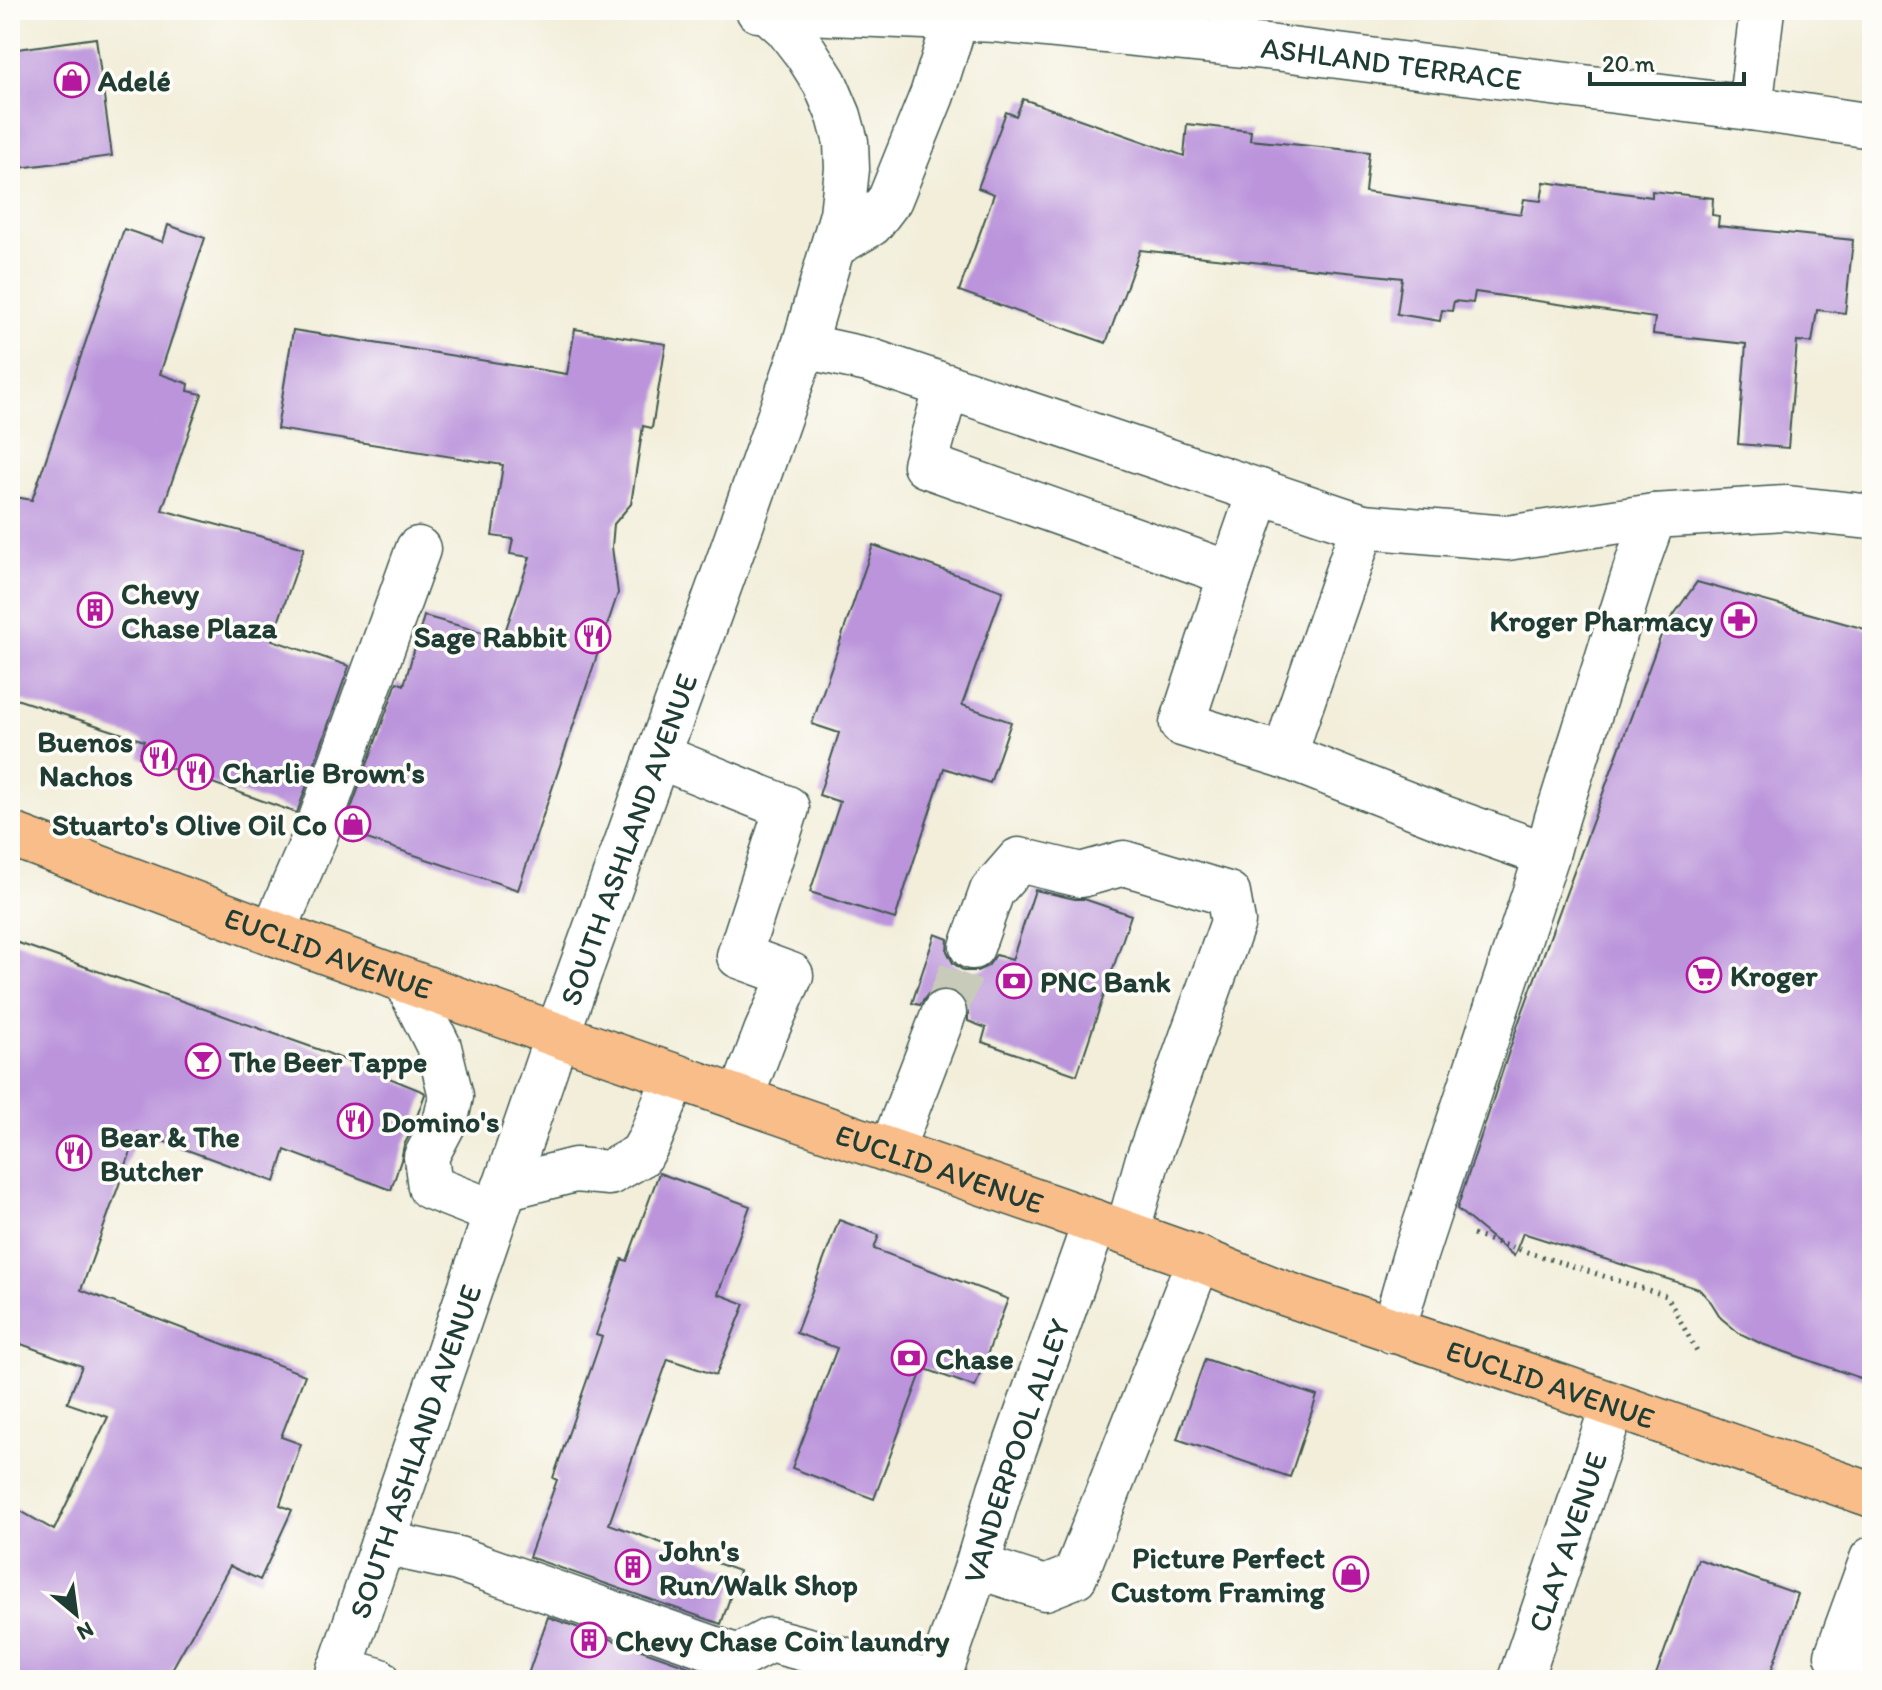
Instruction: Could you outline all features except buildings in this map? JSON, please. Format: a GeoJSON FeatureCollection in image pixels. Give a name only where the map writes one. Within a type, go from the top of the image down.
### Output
{"type":"FeatureCollection","features":[{"type":"Feature","properties":{"kind":"main road","name":"EUCLID AVENUE"},"geometry":{"type":"LineString","coordinates":[[10,834],[406,981],[1199,1259],[1275,1290],[1872,1495]]}},
{"type":"Feature","properties":{"kind":"street","name":"ASHLAND TERRACE"},"geometry":{"type":"LineString","coordinates":[[758,10],[956,19],[1131,22],[1275,48],[1872,126]]}},
{"type":"Feature","properties":{"kind":"street","name":"SOUTH ASHLAND AVENUE"},"geometry":{"type":"LineString","coordinates":[[351,1676],[383,1543],[557,1035],[804,346],[842,214],[847,169],[846,142],[839,116],[825,83],[806,53],[786,27],[767,10]]}},
{"type":"Feature","properties":{"kind":"street"},"geometry":{"type":"LineString","coordinates":[[1750,108],[1762,10]]}},
{"type":"Feature","properties":{"kind":"street"},"geometry":{"type":"LineString","coordinates":[[833,246],[871,224],[890,199],[932,95],[956,19]]}},
{"type":"Feature","properties":{"kind":"street"},"geometry":{"type":"LineString","coordinates":[[804,346],[868,360],[1363,526],[1507,538],[1654,516],[1785,508],[1872,517]]}},
{"type":"Feature","properties":{"kind":"street"},"geometry":{"type":"LineString","coordinates":[[947,386],[925,465],[1231,574]]}},
{"type":"Feature","properties":{"kind":"street"},"geometry":{"type":"LineString","coordinates":[[1260,491],[1182,724],[1285,756],[1547,855]]}},
{"type":"Feature","properties":{"kind":"street"},"geometry":{"type":"LineString","coordinates":[[1393,1331],[1654,516]]}},
{"type":"Feature","properties":{"kind":"street"},"geometry":{"type":"LineString","coordinates":[[1285,756],[1363,526]]}},
{"type":"Feature","properties":{"kind":"street"},"geometry":{"type":"LineString","coordinates":[[273,933],[315,836],[418,549]]}},
{"type":"Feature","properties":{"kind":"street"},"geometry":{"type":"LineString","coordinates":[[658,756],[787,808],[739,956],[791,975],[741,1098]]}},
{"type":"Feature","properties":{"kind":"street","name":"VANDERPOOL ALLEY"},"geometry":{"type":"LineString","coordinates":[[938,1680],[1000,1489],[1111,1228],[1147,1162],[1233,922],[1228,894],[1124,863],[1081,875],[1019,860],[992,891],[972,947]]}},
{"type":"Feature","properties":{"kind":"street"},"geometry":{"type":"LineString","coordinates":[[406,981],[439,1047],[451,1096],[446,1119],[426,1157],[430,1187],[500,1200],[575,1170],[609,1173],[641,1155],[675,1076]]}},
{"type":"Feature","properties":{"kind":"street"},"geometry":{"type":"LineString","coordinates":[[891,1151],[944,1013]]}},
{"type":"Feature","properties":{"kind":"street"},"geometry":{"type":"LineString","coordinates":[[977,1566],[1045,1588],[1075,1576],[1199,1259]]}},
{"type":"Feature","properties":{"kind":"street","name":"CLAY AVENUE"},"geometry":{"type":"LineString","coordinates":[[1520,1680],[1613,1405]]}},
{"type":"Feature","properties":{"kind":"street"},"geometry":{"type":"LineString","coordinates":[[383,1543],[458,1559],[738,1657],[770,1640],[923,1680]]}},
{"type":"Feature","properties":{"kind":"street"},"geometry":{"type":"LineString","coordinates":[[1849,1670],[1872,1559]]}},
{"type":"Feature","properties":{"kind":"path"},"geometry":{"type":"LineString","coordinates":[[1465,1232],[1667,1296],[1697,1352]]}},
{"type":"Feature","properties":{"kind":"tunnel"},"geometry":{"type":"LineString","coordinates":[[944,1013],[972,947]]}},
{"type":"Feature","properties":{"kind":"place","name":"Adelé"},"geometry":{"type":"Point","coordinates":[72,80]}},
{"type":"Feature","properties":{"kind":"place","name":"Chevy Chase Plaza"},"geometry":{"type":"Point","coordinates":[95,610]}},
{"type":"Feature","properties":{"kind":"place","name":"Kroger Pharmacy"},"geometry":{"type":"Point","coordinates":[1739,620]}},
{"type":"Feature","properties":{"kind":"place","name":"Sage Rabbit"},"geometry":{"type":"Point","coordinates":[593,636]}},
{"type":"Feature","properties":{"kind":"place","name":"Buenos Nachos"},"geometry":{"type":"Point","coordinates":[159,758]}},
{"type":"Feature","properties":{"kind":"place","name":"Charlie Brown's"},"geometry":{"type":"Point","coordinates":[196,772]}},
{"type":"Feature","properties":{"kind":"place","name":"Stuarto's Olive Oil Co"},"geometry":{"type":"Point","coordinates":[353,824]}},
{"type":"Feature","properties":{"kind":"place","name":"Kroger"},"geometry":{"type":"Point","coordinates":[1704,975]}},
{"type":"Feature","properties":{"kind":"place","name":"PNC Bank"},"geometry":{"type":"Point","coordinates":[1014,981]}},
{"type":"Feature","properties":{"kind":"place","name":"The Beer Tappe"},"geometry":{"type":"Point","coordinates":[203,1061]}},
{"type":"Feature","properties":{"kind":"place","name":"Domino's"},"geometry":{"type":"Point","coordinates":[355,1121]}},
{"type":"Feature","properties":{"kind":"place","name":"Bear & The Butcher"},"geometry":{"type":"Point","coordinates":[74,1153]}},
{"type":"Feature","properties":{"kind":"place","name":"Chase"},"geometry":{"type":"Point","coordinates":[909,1358]}},
{"type":"Feature","properties":{"kind":"place","name":"John's Run/Walk Shop"},"geometry":{"type":"Point","coordinates":[633,1567]}},
{"type":"Feature","properties":{"kind":"place","name":"Picture Perfect Custom Framing"},"geometry":{"type":"Point","coordinates":[1351,1574]}},
{"type":"Feature","properties":{"kind":"place","name":"Chevy Chase Coin laundry"},"geometry":{"type":"Point","coordinates":[589,1640]}}]}
